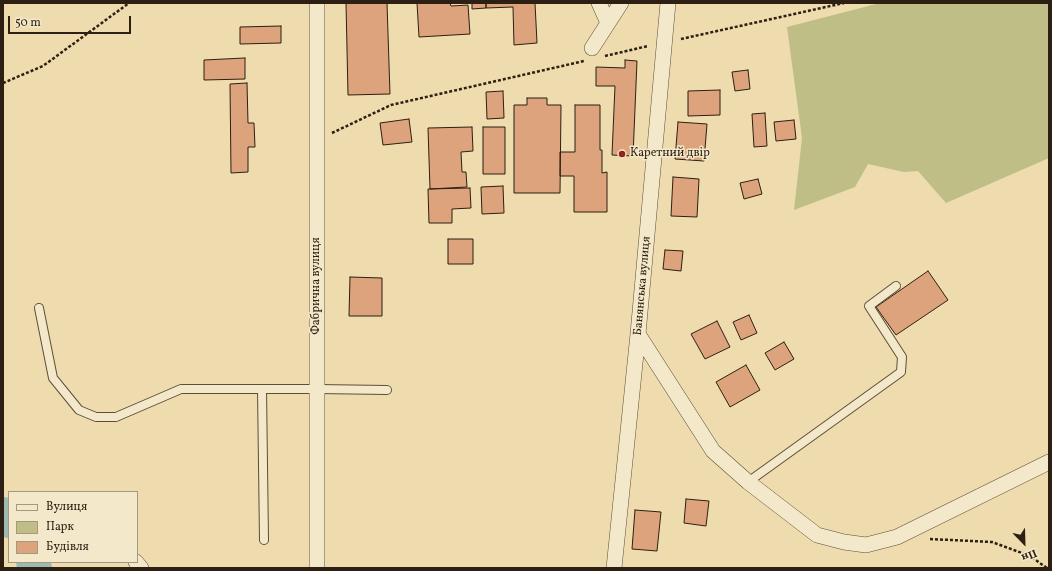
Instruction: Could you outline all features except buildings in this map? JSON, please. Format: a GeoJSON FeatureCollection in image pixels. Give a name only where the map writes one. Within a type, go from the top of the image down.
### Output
{"type":"FeatureCollection","features":[{"type":"Feature","properties":{"kind":"street","name":"Фабрична вулиця"},"geometry":{"type":"LineString","coordinates":[[317,3],[317,568]]}},
{"type":"Feature","properties":{"kind":"street"},"geometry":{"type":"LineString","coordinates":[[599,3],[608,23]]}},
{"type":"Feature","properties":{"kind":"street"},"geometry":{"type":"LineString","coordinates":[[595,55],[608,23],[621,3]]}},
{"type":"Feature","properties":{"kind":"street","name":"Банянська вулиця"},"geometry":{"type":"LineString","coordinates":[[614,568],[638,334],[668,3]]}},
{"type":"Feature","properties":{"kind":"street"},"geometry":{"type":"LineString","coordinates":[[638,334],[713,451],[748,482],[817,535],[844,542],[866,545],[897,537],[1049,462]]}},
{"type":"Feature","properties":{"kind":"lane"},"geometry":{"type":"LineString","coordinates":[[748,482],[901,372],[902,357],[869,306],[896,286]]}},
{"type":"Feature","properties":{"kind":"lane"},"geometry":{"type":"LineString","coordinates":[[39,308],[53,378],[78,410],[96,418],[116,417],[181,389],[387,390]]}},
{"type":"Feature","properties":{"kind":"lane"},"geometry":{"type":"LineString","coordinates":[[262,389],[264,540]]}},
{"type":"Feature","properties":{"kind":"path"},"geometry":{"type":"LineString","coordinates":[[3,83],[43,66],[129,3]]}},
{"type":"Feature","properties":{"kind":"path"},"geometry":{"type":"LineString","coordinates":[[317,140],[391,105],[595,55],[664,43],[844,3]]}},
{"type":"Feature","properties":{"kind":"path"},"geometry":{"type":"LineString","coordinates":[[929,539],[992,542],[1030,556],[1047,568]]}},
{"type":"Feature","properties":{"kind":"green space"},"geometry":{"type":"Polygon","coordinates":[[[880,3],[1049,3],[1049,158],[946,203],[918,171],[904,172],[868,164],[855,187],[794,210],[802,138],[787,27],[880,3]]]}},
{"type":"Feature","properties":{"kind":"waterway"},"geometry":{"type":"LineString","coordinates":[[3,512],[8,521]]}},
{"type":"Feature","properties":{"kind":"waterway"},"geometry":{"type":"LineString","coordinates":[[32,563],[37,568]]}},
{"type":"Feature","properties":{"kind":"place","name":"Каретний двір"},"geometry":{"type":"Point","coordinates":[622,154]}}]}
